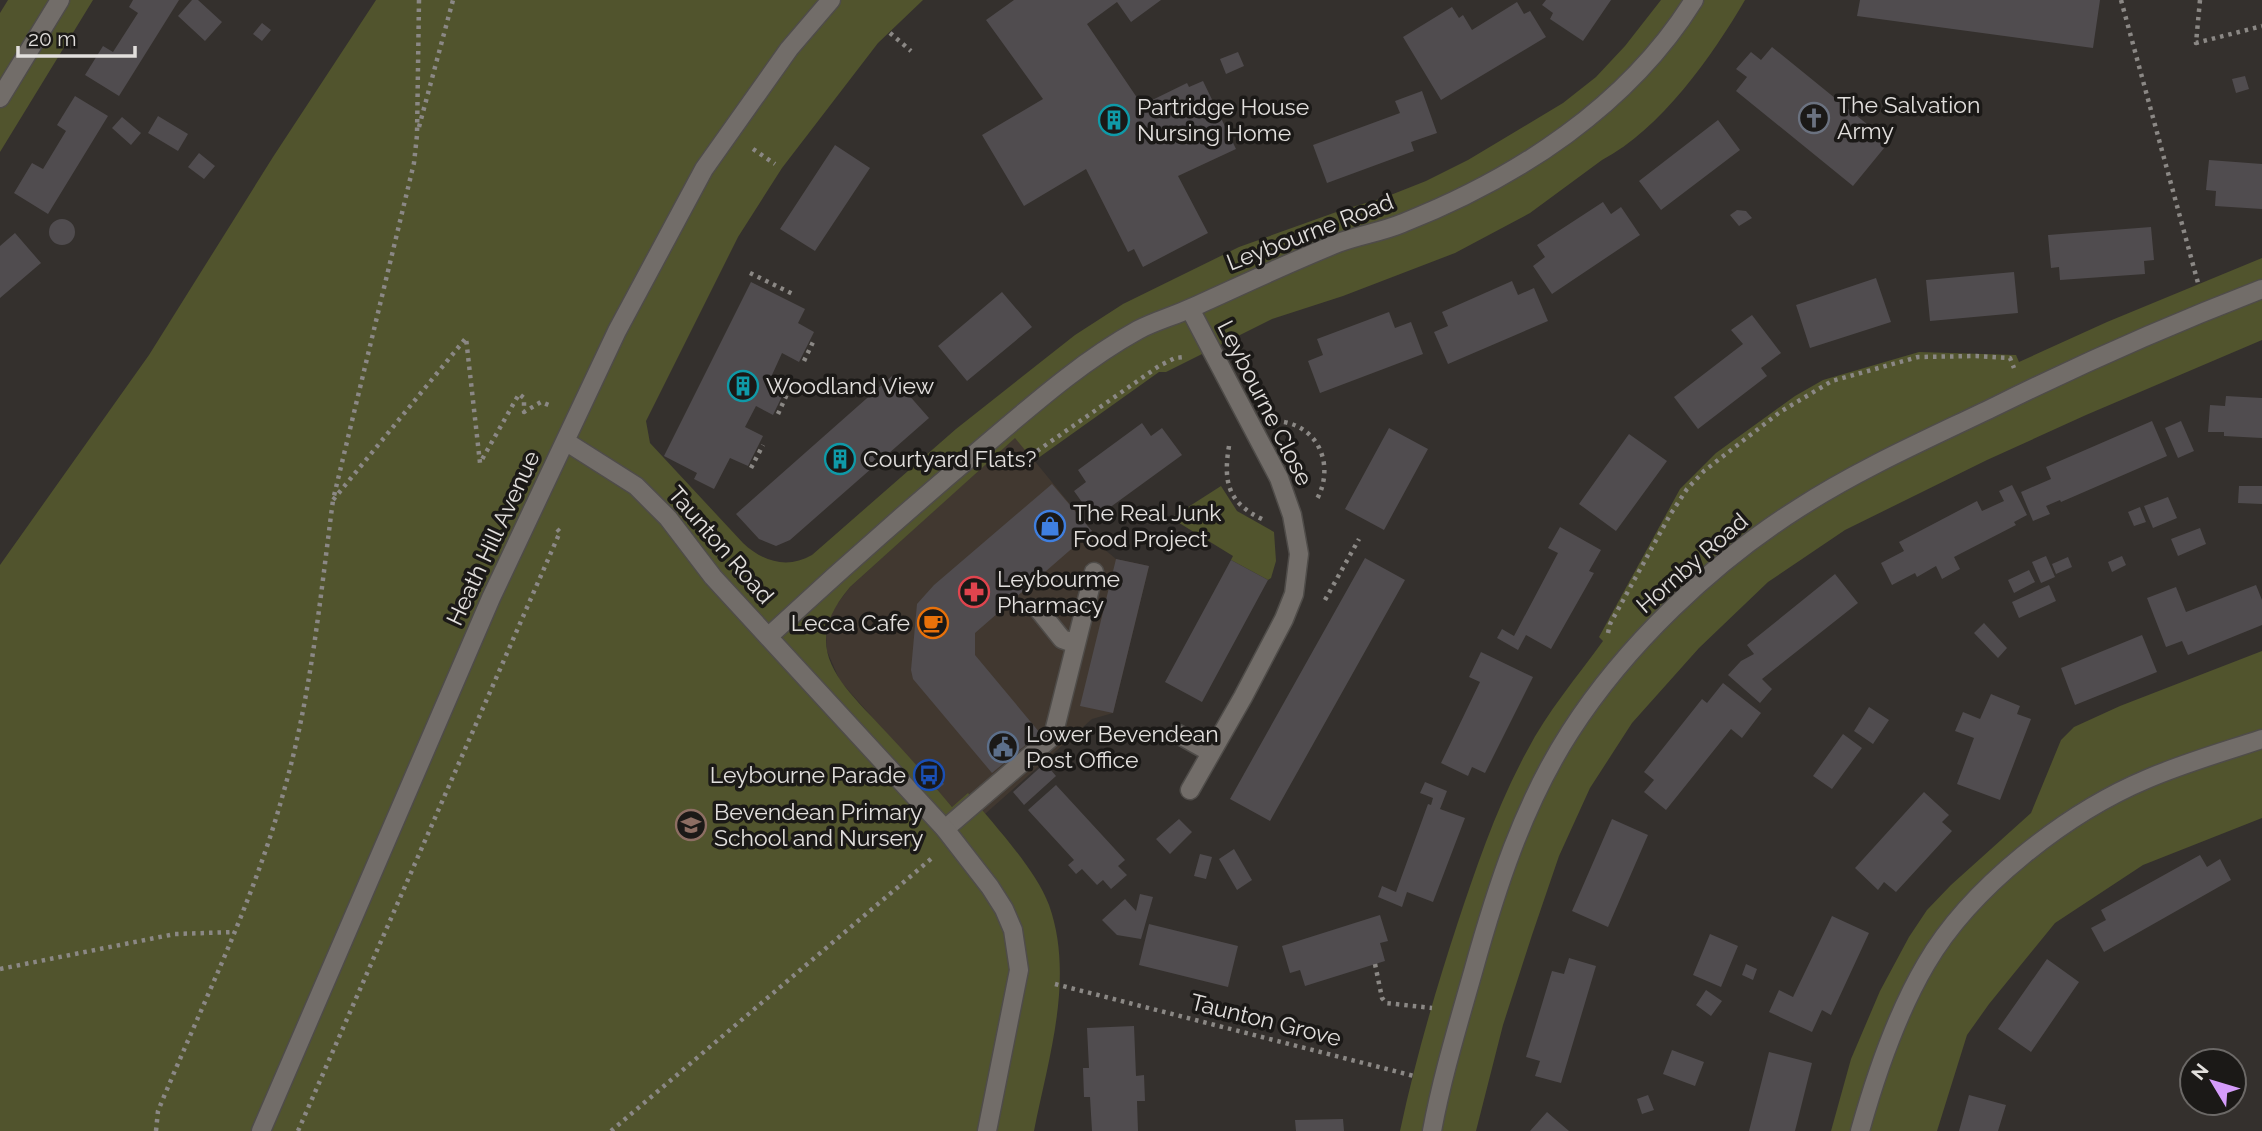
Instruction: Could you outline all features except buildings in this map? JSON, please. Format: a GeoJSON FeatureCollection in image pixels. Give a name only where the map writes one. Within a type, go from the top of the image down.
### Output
{"type":"FeatureCollection","features":[{"type":"Feature","properties":{"kind":"street"},"geometry":{"type":"LineString","coordinates":[[0,97],[60,0]]}},
{"type":"Feature","properties":{"kind":"street","name":"Heath Hill Avenue"},"geometry":{"type":"LineString","coordinates":[[261,1131],[532,506],[617,331],[704,169],[789,49],[831,0]]}},
{"type":"Feature","properties":{"kind":"street","name":"Leybourne Road"},"geometry":{"type":"LineString","coordinates":[[768,637],[928,494],[1056,386],[1139,330],[1286,264],[1436,209],[1539,153],[1602,107],[1637,74],[1655,54],[1693,0]]}},
{"type":"Feature","properties":{"kind":"street","name":"Hornby Road"},"geometry":{"type":"LineString","coordinates":[[1432,1131],[1442,1083],[1484,931],[1534,799],[1550,765],[1590,702],[1614,670],[1658,623],[1741,550],[1801,506],[1930,437],[2061,373],[2262,289]]}},
{"type":"Feature","properties":{"kind":"street","name":"Leybourne Close"},"geometry":{"type":"LineString","coordinates":[[1190,309],[1279,478],[1292,515],[1298,554],[1294,594],[1284,619],[1190,790]]}},
{"type":"Feature","properties":{"kind":"street","name":"Taunton Road"},"geometry":{"type":"LineString","coordinates":[[565,441],[636,486],[668,518],[713,577],[950,835],[1004,909],[1013,930],[1019,970],[986,1131]]}},
{"type":"Feature","properties":{"kind":"street"},"geometry":{"type":"LineString","coordinates":[[950,835],[1053,736],[1094,572]]}},
{"type":"Feature","properties":{"kind":"street"},"geometry":{"type":"LineString","coordinates":[[1038,608],[1062,639],[1076,644]]}},
{"type":"Feature","properties":{"kind":"street"},"geometry":{"type":"LineString","coordinates":[[1178,734],[1210,752]]}},
{"type":"Feature","properties":{"kind":"street"},"geometry":{"type":"LineString","coordinates":[[1860,1131],[1881,1062],[1908,998],[1933,953],[1975,901],[2048,835],[2108,797],[2165,771],[2262,739]]}},
{"type":"Feature","properties":{"kind":"path"},"geometry":{"type":"LineString","coordinates":[[417,135],[419,0]]}},
{"type":"Feature","properties":{"kind":"path"},"geometry":{"type":"LineString","coordinates":[[156,1131],[158,1111],[253,887],[284,794],[304,708],[322,599],[333,500],[411,176],[417,135],[453,0]]}},
{"type":"Feature","properties":{"kind":"path"},"geometry":{"type":"LineString","coordinates":[[2121,0],[2207,310]]}},
{"type":"Feature","properties":{"kind":"path"},"geometry":{"type":"LineString","coordinates":[[2200,0],[2196,43],[2262,26]]}},
{"type":"Feature","properties":{"kind":"path"},"geometry":{"type":"LineString","coordinates":[[890,33],[911,51]]}},
{"type":"Feature","properties":{"kind":"path"},"geometry":{"type":"LineString","coordinates":[[750,273],[793,294]]}},
{"type":"Feature","properties":{"kind":"path"},"geometry":{"type":"LineString","coordinates":[[333,500],[466,338],[480,463],[519,394],[524,398],[523,407]]}},
{"type":"Feature","properties":{"kind":"path"},"geometry":{"type":"LineString","coordinates":[[804,361],[813,342]]}},
{"type":"Feature","properties":{"kind":"path"},"geometry":{"type":"LineString","coordinates":[[1030,456],[1159,366],[1175,358],[1185,357],[1194,361]]}},
{"type":"Feature","properties":{"kind":"path"},"geometry":{"type":"LineString","coordinates":[[1607,639],[1610,624],[1687,489],[1704,471],[1754,430],[1805,396],[1832,381],[1919,357],[2010,358],[2016,372]]}},
{"type":"Feature","properties":{"kind":"path"},"geometry":{"type":"LineString","coordinates":[[778,414],[787,394]]}},
{"type":"Feature","properties":{"kind":"path"},"geometry":{"type":"LineString","coordinates":[[1229,438],[1226,478],[1233,495],[1237,503],[1266,521]]}},
{"type":"Feature","properties":{"kind":"path"},"geometry":{"type":"LineString","coordinates":[[751,468],[762,445]]}},
{"type":"Feature","properties":{"kind":"path"},"geometry":{"type":"LineString","coordinates":[[298,1131],[560,532],[532,506]]}},
{"type":"Feature","properties":{"kind":"path"},"geometry":{"type":"LineString","coordinates":[[611,1131],[950,835]]}},
{"type":"Feature","properties":{"kind":"path"},"geometry":{"type":"LineString","coordinates":[[0,969],[175,934],[234,932]]}},
{"type":"Feature","properties":{"kind":"path"},"geometry":{"type":"LineString","coordinates":[[1376,964],[1382,998],[1386,1003],[1436,1008]]}},
{"type":"Feature","properties":{"kind":"path","name":"Taunton Grove"},"geometry":{"type":"LineString","coordinates":[[1055,984],[1442,1083]]}},
{"type":"Feature","properties":{"kind":"shaded area"},"geometry":{"type":"Polygon","coordinates":[[[1015,437],[1104,549],[1116,559],[1149,566],[1113,713],[1092,719],[985,814],[968,794],[952,807],[840,681],[827,651],[826,636],[831,612],[850,587],[1015,437]]]}},
{"type":"Feature","properties":{"kind":"green space"},"geometry":{"type":"Polygon","coordinates":[[[8,0],[93,0],[0,152],[0,13],[8,0]]]}},
{"type":"Feature","properties":{"kind":"green space"},"geometry":{"type":"Polygon","coordinates":[[[376,0],[923,0],[878,43],[782,168],[738,237],[646,421],[650,443],[743,543],[767,559],[794,562],[812,555],[956,429],[1075,335],[1123,304],[1239,247],[1383,198],[1468,160],[1563,103],[1596,77],[1625,46],[1661,0],[1745,0],[1701,67],[1664,111],[1623,147],[1530,213],[1455,253],[1343,296],[1272,319],[1166,372],[1159,372],[1034,461],[1015,438],[850,587],[834,609],[827,630],[827,648],[832,666],[842,683],[952,807],[968,793],[1024,861],[1049,905],[1060,961],[1059,990],[1052,1047],[1034,1131],[0,1131],[0,565],[149,355],[273,157],[376,0]]]}},
{"type":"Feature","properties":{"kind":"green space"},"geometry":{"type":"Polygon","coordinates":[[[2262,258],[2262,340],[1987,460],[1845,530],[1768,582],[1699,648],[1632,723],[1590,788],[1559,856],[1532,935],[1503,1025],[1476,1131],[1400,1131],[1433,1001],[1480,858],[1506,793],[1544,722],[1603,641],[1599,637],[1680,489],[1716,453],[1795,396],[1823,380],[1919,352],[2016,355],[2019,362],[2107,322],[2262,258]]]}},
{"type":"Feature","properties":{"kind":"green space"},"geometry":{"type":"Polygon","coordinates":[[[1221,486],[1237,511],[1274,532],[1276,561],[1268,580],[1231,560],[1233,556],[1171,518],[1221,486]]]}},
{"type":"Feature","properties":{"kind":"green space"},"geometry":{"type":"Polygon","coordinates":[[[2262,651],[2262,818],[2143,865],[2055,923],[1967,1035],[1937,1131],[1831,1131],[1851,1059],[1880,991],[1909,937],[1927,910],[1951,885],[2031,813],[2061,740],[2074,727],[2120,706],[2262,651]]]}},
{"type":"Feature","properties":{"kind":"place","name":"The Salvation Army"},"geometry":{"type":"Point","coordinates":[1814,118]}},
{"type":"Feature","properties":{"kind":"place","name":"Partridge House Nursing Home"},"geometry":{"type":"Point","coordinates":[1114,120]}},
{"type":"Feature","properties":{"kind":"place","name":"Woodland View"},"geometry":{"type":"Point","coordinates":[743,386]}},
{"type":"Feature","properties":{"kind":"place","name":"Courtyard Flats?"},"geometry":{"type":"Point","coordinates":[840,459]}},
{"type":"Feature","properties":{"kind":"place","name":"The Real Junk Food Project"},"geometry":{"type":"Point","coordinates":[1050,526]}},
{"type":"Feature","properties":{"kind":"place","name":"Leybourme Pharmacy"},"geometry":{"type":"Point","coordinates":[974,592]}},
{"type":"Feature","properties":{"kind":"place","name":"Lecca Cafe"},"geometry":{"type":"Point","coordinates":[933,623]}},
{"type":"Feature","properties":{"kind":"place","name":"Lower Bevendean Post Office"},"geometry":{"type":"Point","coordinates":[1003,747]}},
{"type":"Feature","properties":{"kind":"place","name":"Leybourne Parade"},"geometry":{"type":"Point","coordinates":[929,775]}},
{"type":"Feature","properties":{"kind":"place","name":"Bevendean Primary School and Nursery"},"geometry":{"type":"Point","coordinates":[691,825]}}]}
